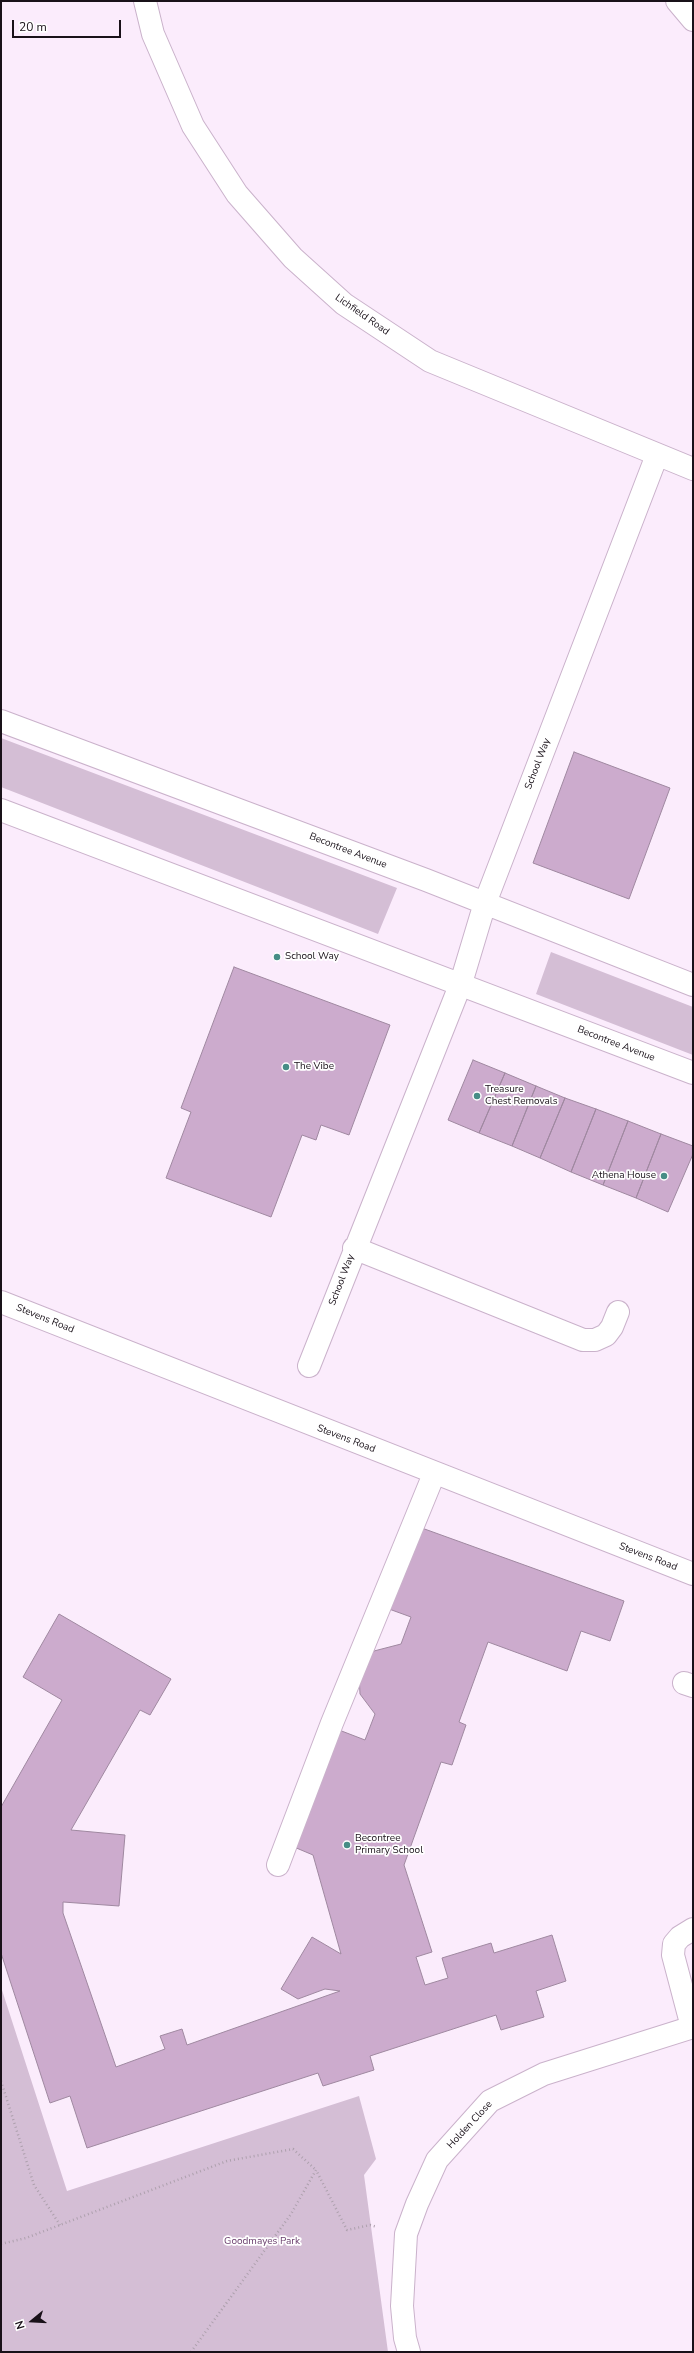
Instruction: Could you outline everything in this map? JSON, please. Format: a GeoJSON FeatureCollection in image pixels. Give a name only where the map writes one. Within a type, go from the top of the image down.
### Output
{"type":"FeatureCollection","features":[{"type":"Feature","properties":{"kind":"street","name":"Lichfield Road"},"geometry":{"type":"LineString","coordinates":[[145,1],[153,34],[193,126],[237,194],[293,258],[344,304],[430,361],[693,469]]}},
{"type":"Feature","properties":{"kind":"street"},"geometry":{"type":"LineString","coordinates":[[677,1],[693,20]]}},
{"type":"Feature","properties":{"kind":"street","name":"School Way"},"geometry":{"type":"LineString","coordinates":[[309,1366],[354,1248],[461,983],[484,903],[657,455]]}},
{"type":"Feature","properties":{"kind":"street","name":"Becontree Avenue"},"geometry":{"type":"LineString","coordinates":[[1,721],[484,903],[693,985]]}},
{"type":"Feature","properties":{"kind":"street","name":"Becontree Avenue"},"geometry":{"type":"LineString","coordinates":[[1,810],[461,983],[693,1073]]}},
{"type":"Feature","properties":{"kind":"street"},"geometry":{"type":"LineString","coordinates":[[354,1248],[583,1340],[594,1340],[606,1335],[612,1328],[618,1312]]}},
{"type":"Feature","properties":{"kind":"street","name":"Stevens Road"},"geometry":{"type":"LineString","coordinates":[[1,1302],[434,1474],[693,1574]]}},
{"type":"Feature","properties":{"kind":"street"},"geometry":{"type":"LineString","coordinates":[[278,1865],[332,1724],[434,1474]]}},
{"type":"Feature","properties":{"kind":"street"},"geometry":{"type":"LineString","coordinates":[[693,1930],[680,1937],[674,1944],[673,1955],[693,2027]]}},
{"type":"Feature","properties":{"kind":"street","name":"Holden Close"},"geometry":{"type":"LineString","coordinates":[[410,2352],[405,2338],[402,2306],[406,2234],[417,2204],[437,2160],[490,2101],[544,2074],[693,2027]]}},
{"type":"Feature","properties":{"kind":"path"},"geometry":{"type":"LineString","coordinates":[[1,2081],[34,2185],[60,2225]]}},
{"type":"Feature","properties":{"kind":"path"},"geometry":{"type":"LineString","coordinates":[[1,2244],[26,2238],[228,2161],[293,2149],[316,2170],[347,2230],[370,2225],[406,2234]]}},
{"type":"Feature","properties":{"kind":"path"},"geometry":{"type":"LineString","coordinates":[[191,2352],[291,2214],[316,2170]]}},
{"type":"Feature","properties":{"kind":"green space"},"geometry":{"type":"Polygon","coordinates":[[[1,738],[397,888],[378,934],[1,787],[1,738]]]}},
{"type":"Feature","properties":{"kind":"green space"},"geometry":{"type":"Polygon","coordinates":[[[551,952],[693,1007],[693,1055],[536,994],[551,952]]]}},
{"type":"Feature","properties":{"kind":"green space","name":"Goodmayes Park"},"geometry":{"type":"Polygon","coordinates":[[[1,1987],[67,2191],[359,2096],[376,2159],[364,2175],[388,2352],[1,2352],[1,1987]]]}},
{"type":"Feature","properties":{"kind":"building"},"geometry":{"type":"Polygon","coordinates":[[[574,752],[670,788],[629,899],[533,863],[574,752]]]}},
{"type":"Feature","properties":{"kind":"building","name":"The Vibe"},"geometry":{"type":"Polygon","coordinates":[[[234,967],[390,1025],[349,1135],[321,1125],[316,1140],[302,1135],[271,1217],[166,1178],[191,1112],[181,1108],[234,967]]]}},
{"type":"Feature","properties":{"kind":"building","name":"Treasure Chest Removals"},"geometry":{"type":"Polygon","coordinates":[[[473,1060],[505,1073],[479,1133],[448,1120],[473,1060]]]}},
{"type":"Feature","properties":{"kind":"building"},"geometry":{"type":"Polygon","coordinates":[[[505,1073],[536,1086],[512,1146],[479,1133],[505,1073]]]}},
{"type":"Feature","properties":{"kind":"building"},"geometry":{"type":"Polygon","coordinates":[[[536,1086],[565,1098],[540,1158],[512,1146],[536,1086]]]}},
{"type":"Feature","properties":{"kind":"building"},"geometry":{"type":"Polygon","coordinates":[[[565,1098],[596,1109],[571,1172],[540,1158],[565,1098]]]}},
{"type":"Feature","properties":{"kind":"building"},"geometry":{"type":"Polygon","coordinates":[[[596,1109],[628,1121],[603,1185],[571,1172],[596,1109]]]}},
{"type":"Feature","properties":{"kind":"building"},"geometry":{"type":"Polygon","coordinates":[[[628,1121],[661,1134],[636,1198],[603,1185],[628,1121]]]}},
{"type":"Feature","properties":{"kind":"building","name":"Athena House"},"geometry":{"type":"Polygon","coordinates":[[[661,1134],[693,1146],[693,1154],[668,1212],[636,1198],[661,1134]]]}},
{"type":"Feature","properties":{"kind":"building"},"geometry":{"type":"Polygon","coordinates":[[[419,1527],[624,1601],[610,1641],[581,1631],[567,1671],[488,1642],[459,1722],[466,1725],[452,1765],[441,1762],[404,1865],[432,1952],[416,1957],[425,1985],[448,1978],[442,1958],[491,1943],[494,1953],[552,1935],[566,1981],[536,1991],[544,2017],[501,2030],[496,2015],[370,2056],[374,2070],[323,2086],[318,2073],[87,2148],[70,2096],[50,2103],[1,1953],[1,1807],[62,1700],[23,1677],[59,1614],[171,1679],[150,1715],[140,1710],[71,1830],[125,1835],[119,1906],[63,1902],[63,1913],[116,2067],[165,2049],[160,2036],[182,2029],[187,2045],[340,1991],[325,1989],[298,1999],[281,1989],[312,1937],[341,1954],[313,1855],[294,1847],[339,1730],[365,1740],[375,1714],[360,1694],[359,1673],[374,1651],[401,1644],[411,1617],[389,1609],[419,1527]]]}},
{"type":"Feature","properties":{"kind":"place","name":"School Way"},"geometry":{"type":"Point","coordinates":[277,957]}},
{"type":"Feature","properties":{"kind":"place","name":"The Vibe"},"geometry":{"type":"Point","coordinates":[286,1067]}},
{"type":"Feature","properties":{"kind":"place","name":"Treasure Chest Removals"},"geometry":{"type":"Point","coordinates":[477,1096]}},
{"type":"Feature","properties":{"kind":"place","name":"Athena House"},"geometry":{"type":"Point","coordinates":[664,1176]}},
{"type":"Feature","properties":{"kind":"place","name":"Becontree Primary School"},"geometry":{"type":"Point","coordinates":[347,1845]}}]}
